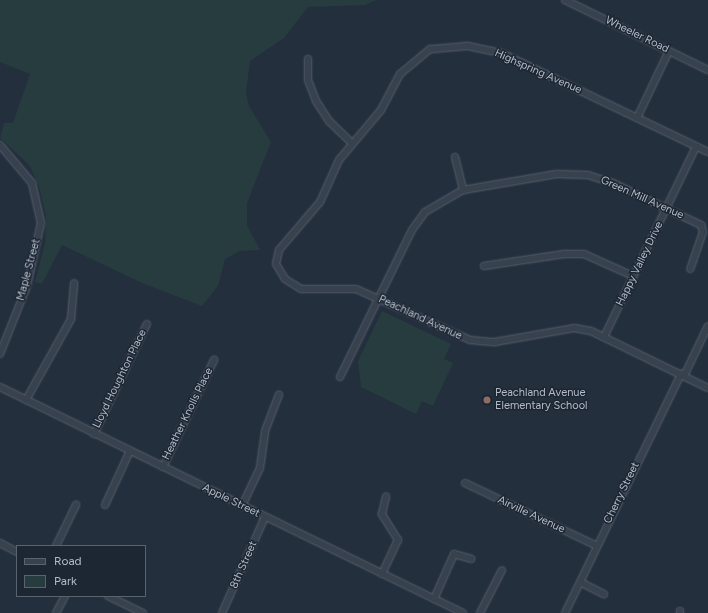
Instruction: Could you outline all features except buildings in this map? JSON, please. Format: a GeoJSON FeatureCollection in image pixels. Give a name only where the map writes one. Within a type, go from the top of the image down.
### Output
{"type":"FeatureCollection","features":[{"type":"Feature","properties":{"kind":"street","name":"Wheeler Road"},"geometry":{"type":"LineString","coordinates":[[565,0],[708,70]]}},
{"type":"Feature","properties":{"kind":"street","name":"Highspring Avenue"},"geometry":{"type":"LineString","coordinates":[[352,142],[372,121],[400,74],[413,60],[430,49],[467,46],[501,54],[708,152]]}},
{"type":"Feature","properties":{"kind":"street"},"geometry":{"type":"LineString","coordinates":[[637,118],[669,51]]}},
{"type":"Feature","properties":{"kind":"street"},"geometry":{"type":"LineString","coordinates":[[308,59],[308,80],[316,101],[329,121],[352,142]]}},
{"type":"Feature","properties":{"kind":"street","name":"Peachland Avenue"},"geometry":{"type":"LineString","coordinates":[[352,142],[339,160],[320,202],[279,250],[276,264],[285,279],[301,289],[344,286],[378,299],[470,340],[495,342],[574,328],[604,338],[708,388]]}},
{"type":"Feature","properties":{"kind":"street","name":"Maple Street"},"geometry":{"type":"LineString","coordinates":[[0,354],[27,286],[41,223],[32,183],[1,146]]}},
{"type":"Feature","properties":{"kind":"street","name":"Happy Valley Drive"},"geometry":{"type":"LineString","coordinates":[[604,338],[696,147]]}},
{"type":"Feature","properties":{"kind":"street"},"geometry":{"type":"LineString","coordinates":[[340,377],[412,230],[425,212],[463,190],[455,157]]}},
{"type":"Feature","properties":{"kind":"street","name":"Green Mill Avenue"},"geometry":{"type":"LineString","coordinates":[[463,190],[557,174],[588,175],[667,208],[701,225],[703,232],[690,269]]}},
{"type":"Feature","properties":{"kind":"street"},"geometry":{"type":"LineString","coordinates":[[484,266],[564,254],[584,254],[634,276]]}},
{"type":"Feature","properties":{"kind":"street"},"geometry":{"type":"LineString","coordinates":[[26,400],[71,319],[74,283]]}},
{"type":"Feature","properties":{"kind":"street","name":"Lloyd Houghton Place"},"geometry":{"type":"LineString","coordinates":[[94,434],[147,324]]}},
{"type":"Feature","properties":{"kind":"street","name":"Cherry Street"},"geometry":{"type":"LineString","coordinates":[[565,613],[596,546],[708,326]]}},
{"type":"Feature","properties":{"kind":"street","name":"Heather Knolls Place"},"geometry":{"type":"LineString","coordinates":[[163,467],[214,360]]}},
{"type":"Feature","properties":{"kind":"street","name":"Apple Street"},"geometry":{"type":"LineString","coordinates":[[0,387],[130,452],[463,613]]}},
{"type":"Feature","properties":{"kind":"street"},"geometry":{"type":"LineString","coordinates":[[242,506],[260,468],[265,431],[279,395]]}},
{"type":"Feature","properties":{"kind":"street"},"geometry":{"type":"LineString","coordinates":[[105,505],[130,452]]}},
{"type":"Feature","properties":{"kind":"street","name":"Airville Avenue"},"geometry":{"type":"LineString","coordinates":[[465,483],[596,546]]}},
{"type":"Feature","properties":{"kind":"street"},"geometry":{"type":"LineString","coordinates":[[382,574],[398,540],[382,514],[386,496]]}},
{"type":"Feature","properties":{"kind":"street"},"geometry":{"type":"LineString","coordinates":[[56,545],[76,506]]}},
{"type":"Feature","properties":{"kind":"street","name":"8th Street"},"geometry":{"type":"LineString","coordinates":[[222,613],[265,517]]}},
{"type":"Feature","properties":{"kind":"street"},"geometry":{"type":"LineString","coordinates":[[0,543],[16,551]]}},
{"type":"Feature","properties":{"kind":"street"},"geometry":{"type":"LineString","coordinates":[[434,599],[454,554],[471,559]]}},
{"type":"Feature","properties":{"kind":"street"},"geometry":{"type":"LineString","coordinates":[[480,613],[502,570]]}},
{"type":"Feature","properties":{"kind":"street"},"geometry":{"type":"LineString","coordinates":[[580,582],[604,594]]}},
{"type":"Feature","properties":{"kind":"street"},"geometry":{"type":"LineString","coordinates":[[56,613],[64,597]]}},
{"type":"Feature","properties":{"kind":"street"},"geometry":{"type":"LineString","coordinates":[[110,597],[143,613]]}},
{"type":"Feature","properties":{"kind":"green space"},"geometry":{"type":"Polygon","coordinates":[[[0,0],[376,0],[365,5],[308,7],[284,38],[250,61],[246,93],[249,106],[271,142],[247,203],[247,225],[260,250],[240,251],[225,259],[218,286],[202,306],[142,283],[62,245],[42,284],[35,282],[45,243],[46,217],[40,190],[30,166],[0,138],[4,123],[13,123],[30,74],[0,62],[0,0]]]}},
{"type":"Feature","properties":{"kind":"green space"},"geometry":{"type":"Polygon","coordinates":[[[382,311],[451,344],[444,359],[453,363],[433,406],[422,401],[416,414],[361,387],[358,361],[382,311]]]}},
{"type":"Feature","properties":{"kind":"place","name":"Peachland Avenue Elementary School"},"geometry":{"type":"Point","coordinates":[487,400]}}]}
